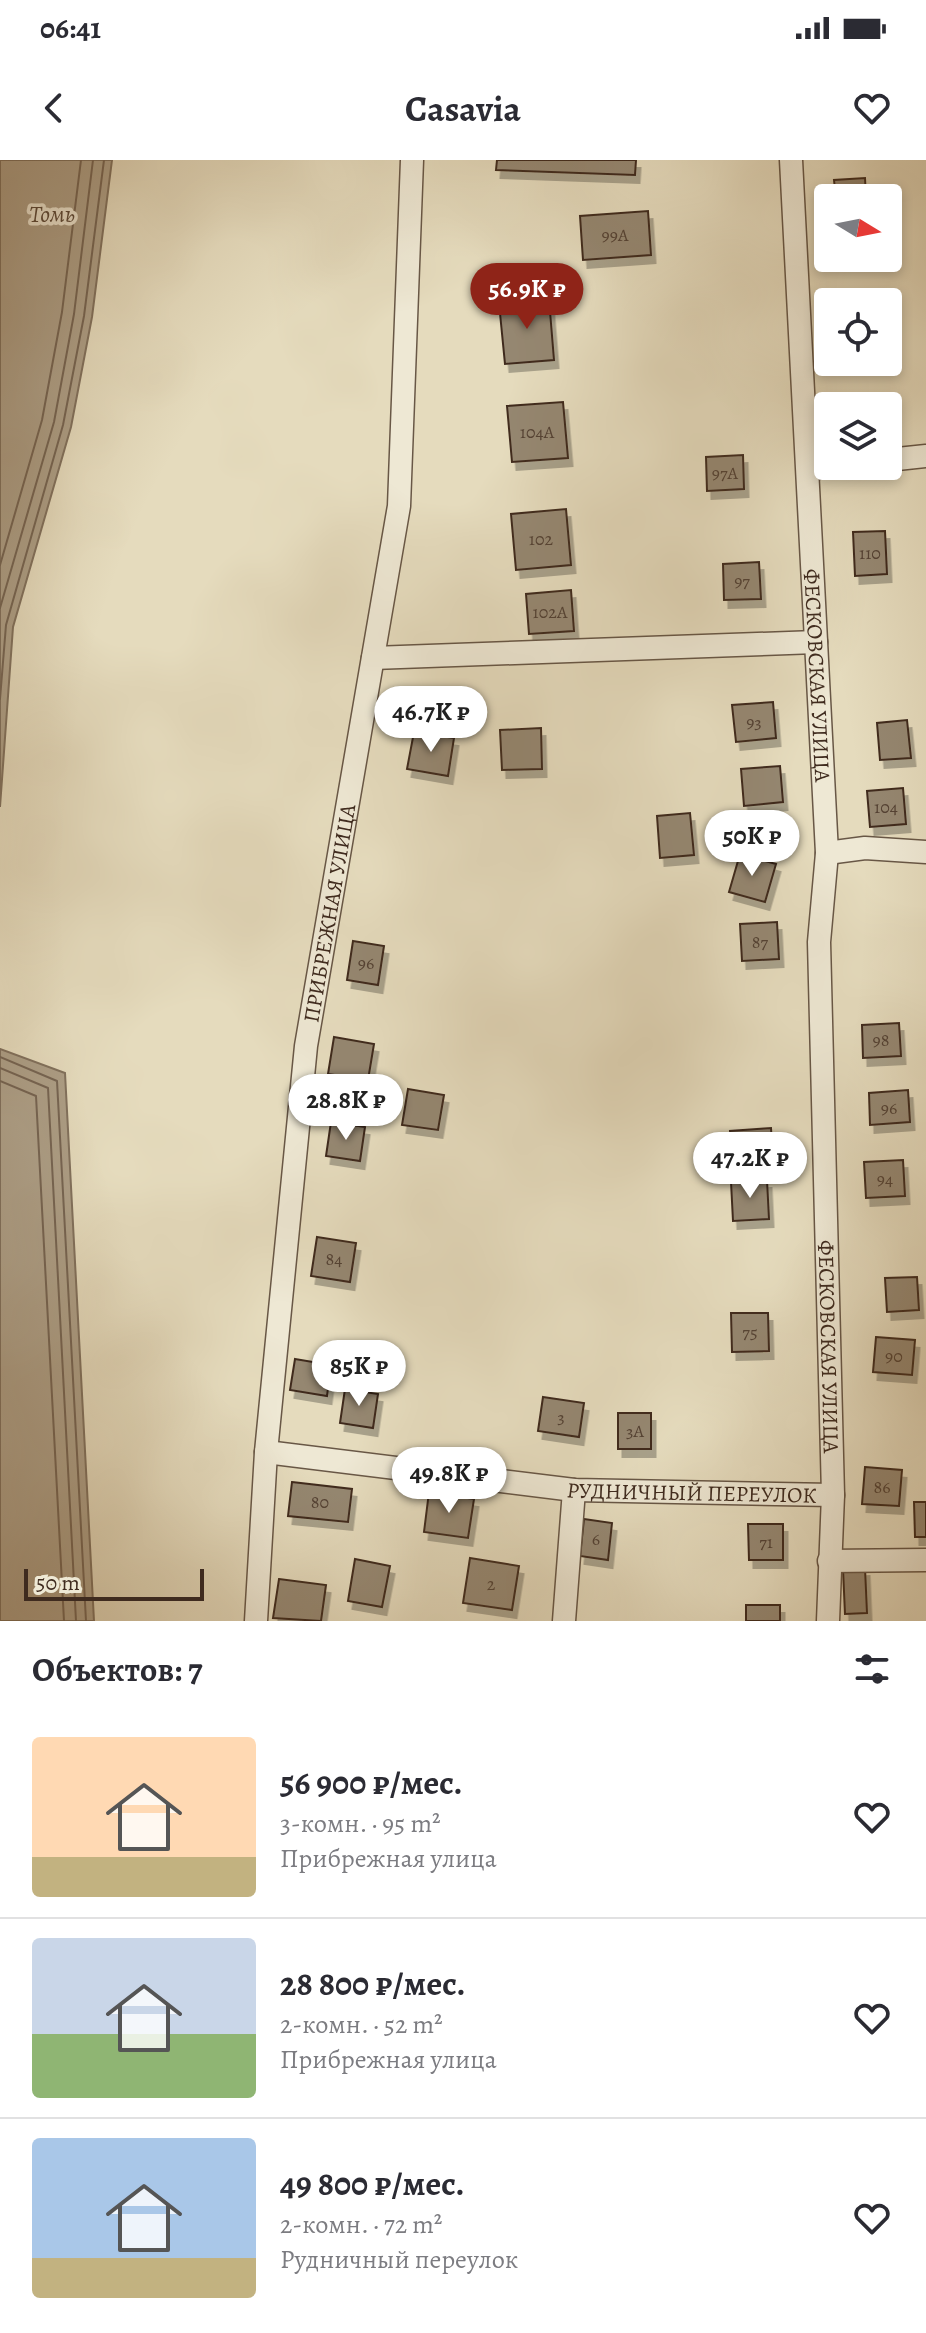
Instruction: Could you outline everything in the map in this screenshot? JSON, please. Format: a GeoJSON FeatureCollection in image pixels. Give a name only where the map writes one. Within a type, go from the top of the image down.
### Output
{"type":"FeatureCollection","features":[{"type":"Feature","properties":{"kind":"street","name":"ПРИБРЕЖНАЯ УЛИЦА"},"geometry":{"type":"LineString","coordinates":[[256,1621],[266,1452],[306,1046],[399,506],[412,160]]}},
{"type":"Feature","properties":{"kind":"street","name":"ФЕСКОВСКАЯ УЛИЦА"},"geometry":{"type":"LineString","coordinates":[[791,160],[827,853],[819,942],[833,1495],[828,1621]]}},
{"type":"Feature","properties":{"kind":"street"},"geometry":{"type":"LineString","coordinates":[[902,459],[926,456]]}},
{"type":"Feature","properties":{"kind":"street"},"geometry":{"type":"LineString","coordinates":[[808,469],[814,468]]}},
{"type":"Feature","properties":{"kind":"street"},"geometry":{"type":"LineString","coordinates":[[373,658],[816,642]]}},
{"type":"Feature","properties":{"kind":"street"},"geometry":{"type":"LineString","coordinates":[[827,853],[865,848],[926,852]]}},
{"type":"Feature","properties":{"kind":"street","name":"РУДНИЧНЫЙ ПЕРЕУЛОК"},"geometry":{"type":"LineString","coordinates":[[266,1452],[574,1490],[833,1495]]}},
{"type":"Feature","properties":{"kind":"street"},"geometry":{"type":"LineString","coordinates":[[564,1621],[574,1490]]}},
{"type":"Feature","properties":{"kind":"street"},"geometry":{"type":"LineString","coordinates":[[829,1561],[926,1560]]}},
{"type":"Feature","properties":{"kind":"water","name":"Томь"},"geometry":{"type":"Polygon","coordinates":[[[0,160],[112,160],[92,317],[71,427],[13,627],[0,807],[0,160]]]}},
{"type":"Feature","properties":{"kind":"water"},"geometry":{"type":"Polygon","coordinates":[[[0,1049],[65,1073],[94,1621],[0,1621],[0,1049]]]}},
{"type":"Feature","properties":{"kind":"building"},"geometry":{"type":"Polygon","coordinates":[[[497,160],[636,160],[635,175],[496,170],[497,160]]]}},
{"type":"Feature","properties":{"kind":"building"},"geometry":{"type":"Polygon","coordinates":[[[865,178],[865,184],[834,184],[834,180],[865,178]]]}},
{"type":"Feature","properties":{"kind":"building"},"geometry":{"type":"Polygon","coordinates":[[[648,211],[651,255],[583,260],[580,216],[648,211]]]}},
{"type":"Feature","properties":{"kind":"building"},"geometry":{"type":"Polygon","coordinates":[[[549,299],[554,360],[505,364],[499,303],[549,299]]]}},
{"type":"Feature","properties":{"kind":"building"},"geometry":{"type":"Polygon","coordinates":[[[563,402],[568,458],[512,462],[507,406],[563,402]]]}},
{"type":"Feature","properties":{"kind":"building"},"geometry":{"type":"Polygon","coordinates":[[[743,455],[744,489],[707,491],[706,457],[743,455]]]}},
{"type":"Feature","properties":{"kind":"building"},"geometry":{"type":"Polygon","coordinates":[[[566,509],[571,565],[516,570],[511,514],[566,509]]]}},
{"type":"Feature","properties":{"kind":"building"},"geometry":{"type":"Polygon","coordinates":[[[885,531],[887,574],[855,576],[853,532],[885,531]]]}},
{"type":"Feature","properties":{"kind":"building"},"geometry":{"type":"Polygon","coordinates":[[[759,562],[761,599],[724,600],[723,564],[759,562]]]}},
{"type":"Feature","properties":{"kind":"building"},"geometry":{"type":"Polygon","coordinates":[[[571,590],[574,631],[529,634],[526,594],[571,590]]]}},
{"type":"Feature","properties":{"kind":"building"},"geometry":{"type":"Polygon","coordinates":[[[773,702],[776,738],[736,742],[732,705],[773,702]]]}},
{"type":"Feature","properties":{"kind":"building"},"geometry":{"type":"Polygon","coordinates":[[[907,720],[911,758],[880,760],[877,723],[907,720]]]}},
{"type":"Feature","properties":{"kind":"building"},"geometry":{"type":"Polygon","coordinates":[[[541,728],[542,769],[502,770],[500,730],[541,728]]]}},
{"type":"Feature","properties":{"kind":"building"},"geometry":{"type":"Polygon","coordinates":[[[414,732],[454,738],[448,776],[407,769],[414,732]]]}},
{"type":"Feature","properties":{"kind":"building"},"geometry":{"type":"Polygon","coordinates":[[[780,766],[783,802],[744,806],[741,769],[780,766]]]}},
{"type":"Feature","properties":{"kind":"building"},"geometry":{"type":"Polygon","coordinates":[[[903,788],[906,824],[870,827],[867,791],[903,788]]]}},
{"type":"Feature","properties":{"kind":"building"},"geometry":{"type":"Polygon","coordinates":[[[690,813],[694,855],[660,858],[657,816],[690,813]]]}},
{"type":"Feature","properties":{"kind":"building"},"geometry":{"type":"Polygon","coordinates":[[[740,854],[776,864],[765,902],[729,892],[740,854]]]}},
{"type":"Feature","properties":{"kind":"building"},"geometry":{"type":"Polygon","coordinates":[[[777,922],[779,959],[742,961],[740,924],[777,922]]]}},
{"type":"Feature","properties":{"kind":"building"},"geometry":{"type":"Polygon","coordinates":[[[353,941],[384,946],[378,985],[347,980],[353,941]]]}},
{"type":"Feature","properties":{"kind":"building"},"geometry":{"type":"Polygon","coordinates":[[[899,1023],[901,1056],[863,1058],[862,1025],[899,1023]]]}},
{"type":"Feature","properties":{"kind":"building"},"geometry":{"type":"Polygon","coordinates":[[[334,1037],[374,1044],[368,1080],[328,1074],[334,1037]]]}},
{"type":"Feature","properties":{"kind":"building"},"geometry":{"type":"Polygon","coordinates":[[[408,1089],[444,1095],[438,1130],[402,1125],[408,1089]]]}},
{"type":"Feature","properties":{"kind":"building"},"geometry":{"type":"Polygon","coordinates":[[[908,1090],[910,1122],[870,1125],[869,1093],[908,1090]]]}},
{"type":"Feature","properties":{"kind":"building"},"geometry":{"type":"Polygon","coordinates":[[[331,1122],[365,1127],[360,1161],[326,1156],[331,1122]]]}},
{"type":"Feature","properties":{"kind":"building"},"geometry":{"type":"Polygon","coordinates":[[[771,1128],[773,1161],[732,1163],[730,1131],[771,1128]]]}},
{"type":"Feature","properties":{"kind":"building"},"geometry":{"type":"Polygon","coordinates":[[[903,1160],[905,1196],[866,1198],[864,1162],[903,1160]]]}},
{"type":"Feature","properties":{"kind":"building"},"geometry":{"type":"Polygon","coordinates":[[[767,1180],[769,1219],[733,1221],[731,1182],[767,1180]]]}},
{"type":"Feature","properties":{"kind":"building"},"geometry":{"type":"Polygon","coordinates":[[[317,1237],[356,1243],[350,1282],[311,1276],[317,1237]]]}},
{"type":"Feature","properties":{"kind":"building"},"geometry":{"type":"Polygon","coordinates":[[[917,1277],[919,1310],[887,1312],[885,1278],[917,1277]]]}},
{"type":"Feature","properties":{"kind":"building"},"geometry":{"type":"Polygon","coordinates":[[[731,1313],[768,1313],[769,1351],[732,1352],[731,1313]]]}},
{"type":"Feature","properties":{"kind":"building"},"geometry":{"type":"Polygon","coordinates":[[[876,1337],[915,1340],[912,1375],[873,1372],[876,1337]]]}},
{"type":"Feature","properties":{"kind":"building"},"geometry":{"type":"Polygon","coordinates":[[[295,1359],[331,1365],[327,1396],[290,1390],[295,1359]]]}},
{"type":"Feature","properties":{"kind":"building"},"geometry":{"type":"Polygon","coordinates":[[[345,1389],[378,1394],[373,1428],[340,1423],[345,1389]]]}},
{"type":"Feature","properties":{"kind":"building"},"geometry":{"type":"Polygon","coordinates":[[[543,1397],[584,1403],[579,1437],[538,1431],[543,1397]]]}},
{"type":"Feature","properties":{"kind":"building"},"geometry":{"type":"Polygon","coordinates":[[[618,1413],[651,1413],[651,1449],[618,1449],[618,1413]]]}},
{"type":"Feature","properties":{"kind":"building"},"geometry":{"type":"Polygon","coordinates":[[[865,1467],[902,1470],[899,1506],[862,1504],[865,1467]]]}},
{"type":"Feature","properties":{"kind":"building"},"geometry":{"type":"Polygon","coordinates":[[[292,1482],[352,1489],[348,1522],[288,1516],[292,1482]]]}},
{"type":"Feature","properties":{"kind":"building"},"geometry":{"type":"Polygon","coordinates":[[[429,1492],[474,1499],[468,1538],[424,1532],[429,1492]]]}},
{"type":"Feature","properties":{"kind":"building"},"geometry":{"type":"Polygon","coordinates":[[[914,1502],[926,1502],[926,1537],[915,1537],[914,1502]]]}},
{"type":"Feature","properties":{"kind":"building"},"geometry":{"type":"Polygon","coordinates":[[[584,1519],[612,1523],[608,1560],[580,1556],[584,1519]]]}},
{"type":"Feature","properties":{"kind":"building"},"geometry":{"type":"Polygon","coordinates":[[[748,1524],[783,1524],[783,1560],[749,1560],[748,1524]]]}},
{"type":"Feature","properties":{"kind":"building"},"geometry":{"type":"Polygon","coordinates":[[[470,1558],[519,1566],[512,1610],[463,1603],[470,1558]]]}},
{"type":"Feature","properties":{"kind":"building"},"geometry":{"type":"Polygon","coordinates":[[[355,1559],[390,1566],[382,1607],[348,1601],[355,1559]]]}},
{"type":"Feature","properties":{"kind":"building"},"geometry":{"type":"Polygon","coordinates":[[[865,1568],[867,1613],[845,1614],[843,1569],[865,1568]]]}},
{"type":"Feature","properties":{"kind":"building"},"geometry":{"type":"Polygon","coordinates":[[[279,1579],[326,1585],[321,1621],[273,1618],[279,1579]]]}},
{"type":"Feature","properties":{"kind":"building"},"geometry":{"type":"Polygon","coordinates":[[[746,1605],[780,1605],[780,1621],[746,1621],[746,1605]]]}}]}
